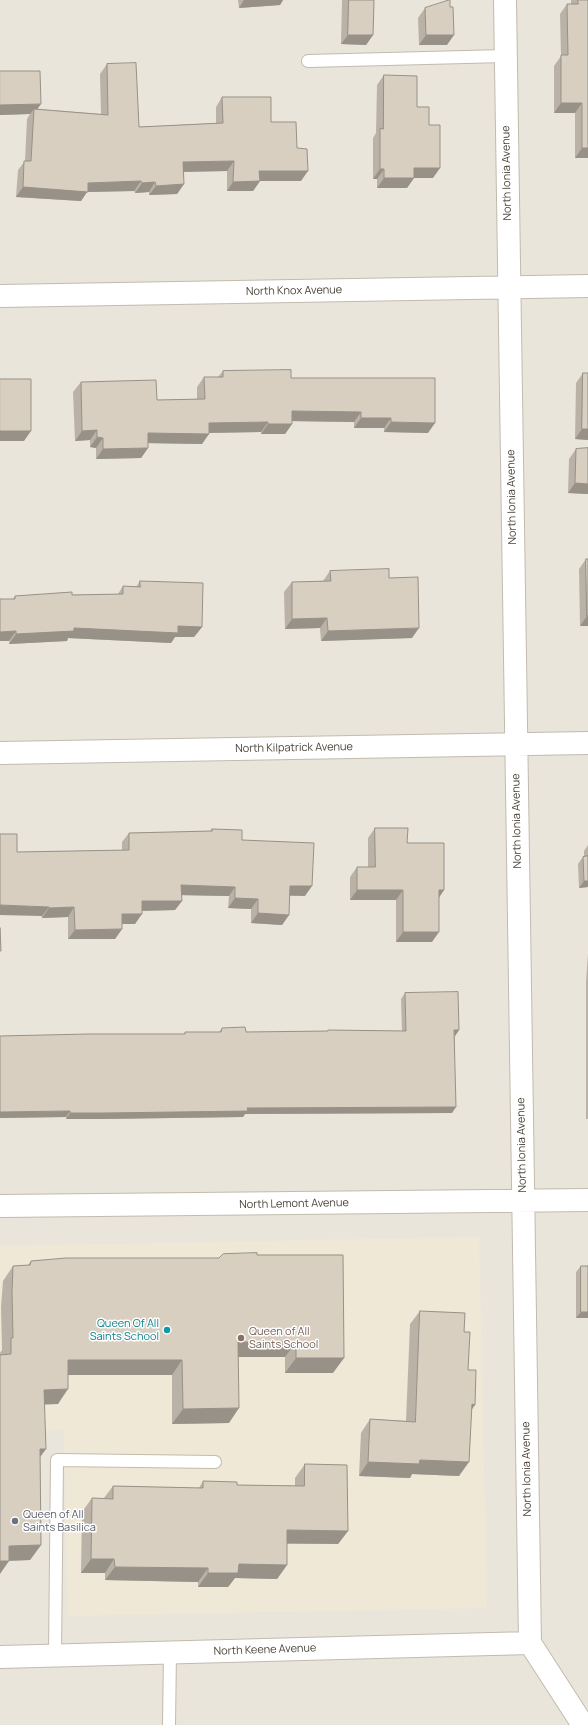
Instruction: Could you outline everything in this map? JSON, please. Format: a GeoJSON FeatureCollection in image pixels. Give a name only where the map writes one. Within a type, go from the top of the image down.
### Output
{"type":"FeatureCollection","features":[{"type":"Feature","properties":{"kind":"street","name":"North Ionia Avenue"},"geometry":{"type":"LineString","coordinates":[[504,0],[530,1643]]}},
{"type":"Feature","properties":{"kind":"street","name":"North Knox Avenue"},"geometry":{"type":"LineString","coordinates":[[0,296],[588,286]]}},
{"type":"Feature","properties":{"kind":"street","name":"North Kilpatrick Avenue"},"geometry":{"type":"LineString","coordinates":[[0,753],[588,743]]}},
{"type":"Feature","properties":{"kind":"street","name":"North Lemont Avenue"},"geometry":{"type":"LineString","coordinates":[[0,1206],[588,1200]]}},
{"type":"Feature","properties":{"kind":"street","name":"North Keene Avenue"},"geometry":{"type":"LineString","coordinates":[[0,1657],[530,1643]]}},
{"type":"Feature","properties":{"kind":"street"},"geometry":{"type":"LineString","coordinates":[[530,1643],[583,1725]]}},
{"type":"Feature","properties":{"kind":"lane"},"geometry":{"type":"LineString","coordinates":[[308,61],[505,56]]}},
{"type":"Feature","properties":{"kind":"lane"},"geometry":{"type":"LineString","coordinates":[[55,1655],[57,1460],[215,1462]]}},
{"type":"Feature","properties":{"kind":"lane"},"geometry":{"type":"LineString","coordinates":[[169,1725],[170,1652]]}},
{"type":"Feature","properties":{"kind":"shaded area"},"geometry":{"type":"Polygon","coordinates":[[[0,0],[588,0],[588,1725],[0,1725],[0,0]]]}},
{"type":"Feature","properties":{"kind":"shaded area","name":"Queen of All Saints School"},"geometry":{"type":"Polygon","coordinates":[[[479,1237],[487,1608],[68,1616],[64,1430],[0,1431],[0,1246],[479,1237]]]}},
{"type":"Feature","properties":{"kind":"building"},"geometry":{"type":"Polygon","coordinates":[[[349,0],[374,0],[373,35],[348,35],[349,0]]]}},
{"type":"Feature","properties":{"kind":"building"},"geometry":{"type":"Polygon","coordinates":[[[450,0],[450,7],[453,7],[454,35],[426,35],[425,8],[450,0]]]}},
{"type":"Feature","properties":{"kind":"building"},"geometry":{"type":"Polygon","coordinates":[[[578,0],[588,0],[588,148],[582,148],[582,103],[561,103],[561,55],[568,55],[567,4],[578,4],[578,0]]]}},
{"type":"Feature","properties":{"kind":"building"},"geometry":{"type":"Polygon","coordinates":[[[136,63],[139,127],[223,123],[222,97],[271,97],[271,122],[296,122],[297,148],[307,149],[308,171],[259,171],[260,181],[233,182],[234,161],[183,162],[184,184],[156,186],[155,182],[142,183],[141,181],[88,183],[88,192],[23,187],[24,161],[31,161],[34,109],[108,115],[107,64],[136,63]]]}},
{"type":"Feature","properties":{"kind":"building"},"geometry":{"type":"Polygon","coordinates":[[[0,71],[40,71],[41,104],[0,105],[0,71]]]}},
{"type":"Feature","properties":{"kind":"building"},"geometry":{"type":"Polygon","coordinates":[[[384,75],[417,76],[417,107],[429,107],[429,125],[440,125],[440,168],[414,168],[414,178],[384,178],[384,169],[380,169],[380,128],[383,129],[384,75]]]}},
{"type":"Feature","properties":{"kind":"building"},"geometry":{"type":"Polygon","coordinates":[[[291,370],[291,378],[435,378],[435,423],[391,422],[391,418],[361,418],[361,412],[292,411],[292,424],[268,424],[268,422],[209,423],[209,434],[148,433],[148,448],[103,449],[103,438],[97,437],[97,430],[82,431],[81,382],[156,380],[157,400],[205,399],[204,377],[223,377],[223,371],[291,370]]]}},
{"type":"Feature","properties":{"kind":"building"},"geometry":{"type":"Polygon","coordinates":[[[583,373],[588,373],[588,429],[582,429],[583,373]]]}},
{"type":"Feature","properties":{"kind":"building"},"geometry":{"type":"Polygon","coordinates":[[[0,379],[31,379],[31,431],[0,431],[0,379]]]}},
{"type":"Feature","properties":{"kind":"building"},"geometry":{"type":"Polygon","coordinates":[[[588,448],[588,484],[575,483],[576,449],[588,448]]]}},
{"type":"Feature","properties":{"kind":"building"},"geometry":{"type":"Polygon","coordinates":[[[586,559],[588,559],[588,616],[587,616],[586,559]]]}},
{"type":"Feature","properties":{"kind":"building"},"geometry":{"type":"Polygon","coordinates":[[[389,569],[389,578],[418,577],[419,628],[328,631],[327,618],[292,619],[292,582],[331,581],[330,571],[389,569]]]}},
{"type":"Feature","properties":{"kind":"building"},"geometry":{"type":"Polygon","coordinates":[[[140,581],[203,583],[202,627],[178,626],[178,633],[74,628],[74,631],[16,634],[16,631],[0,632],[0,599],[15,599],[15,596],[72,592],[72,595],[123,594],[123,586],[140,587],[140,581]]]}},
{"type":"Feature","properties":{"kind":"building"},"geometry":{"type":"Polygon","coordinates":[[[375,828],[408,828],[407,843],[444,843],[444,890],[439,890],[439,932],[403,932],[403,890],[357,890],[357,867],[375,867],[375,828]]]}},
{"type":"Feature","properties":{"kind":"building"},"geometry":{"type":"Polygon","coordinates":[[[212,829],[242,830],[242,840],[314,843],[312,886],[290,886],[289,915],[258,913],[258,899],[235,898],[235,887],[181,885],[182,901],[142,901],[142,914],[122,914],[122,929],[75,930],[74,907],[49,908],[0,905],[0,834],[17,834],[17,852],[129,850],[129,833],[212,831],[212,829]]]}},
{"type":"Feature","properties":{"kind":"building"},"geometry":{"type":"Polygon","coordinates":[[[588,856],[588,881],[584,881],[583,857],[588,856]]]}},
{"type":"Feature","properties":{"kind":"building"},"geometry":{"type":"Polygon","coordinates":[[[0,928],[1,951],[0,951],[0,928]]]}},
{"type":"Feature","properties":{"kind":"building"},"geometry":{"type":"Polygon","coordinates":[[[458,992],[459,1030],[454,1030],[456,1107],[247,1108],[248,1111],[105,1113],[70,1113],[70,1111],[0,1112],[0,1036],[185,1034],[185,1032],[221,1032],[222,1028],[245,1027],[246,1032],[328,1030],[406,1031],[405,993],[458,992]]]}},
{"type":"Feature","properties":{"kind":"building","name":"Queen Of All Saints School"},"geometry":{"type":"Polygon","coordinates":[[[257,1253],[257,1255],[343,1255],[344,1358],[296,1358],[296,1342],[238,1342],[239,1408],[183,1409],[182,1360],[68,1360],[68,1389],[44,1390],[46,1449],[40,1449],[41,1545],[9,1546],[9,1561],[0,1561],[0,1355],[11,1354],[11,1338],[13,1338],[13,1266],[30,1265],[31,1261],[66,1258],[219,1258],[223,1254],[257,1253]]]}},
{"type":"Feature","properties":{"kind":"building"},"geometry":{"type":"Polygon","coordinates":[[[581,1266],[588,1266],[588,1312],[581,1312],[581,1266]]]}},
{"type":"Feature","properties":{"kind":"building"},"geometry":{"type":"Polygon","coordinates":[[[420,1311],[465,1313],[464,1332],[470,1332],[468,1370],[476,1370],[475,1405],[472,1404],[469,1462],[420,1460],[419,1464],[368,1462],[370,1419],[415,1422],[420,1311]]]}},
{"type":"Feature","properties":{"kind":"building"},"geometry":{"type":"Polygon","coordinates":[[[305,1464],[347,1465],[348,1531],[287,1530],[287,1565],[239,1564],[238,1573],[208,1573],[208,1568],[115,1567],[114,1559],[91,1559],[92,1498],[113,1499],[113,1486],[203,1488],[203,1481],[237,1482],[237,1485],[304,1486],[305,1464]]]}},
{"type":"Feature","properties":{"kind":"place","name":"Queen Of All Saints School"},"geometry":{"type":"Point","coordinates":[167,1330]}},
{"type":"Feature","properties":{"kind":"place","name":"Queen of All Saints School"},"geometry":{"type":"Point","coordinates":[241,1338]}},
{"type":"Feature","properties":{"kind":"place","name":"Queen of All Saints Basilica"},"geometry":{"type":"Point","coordinates":[15,1521]}}]}
